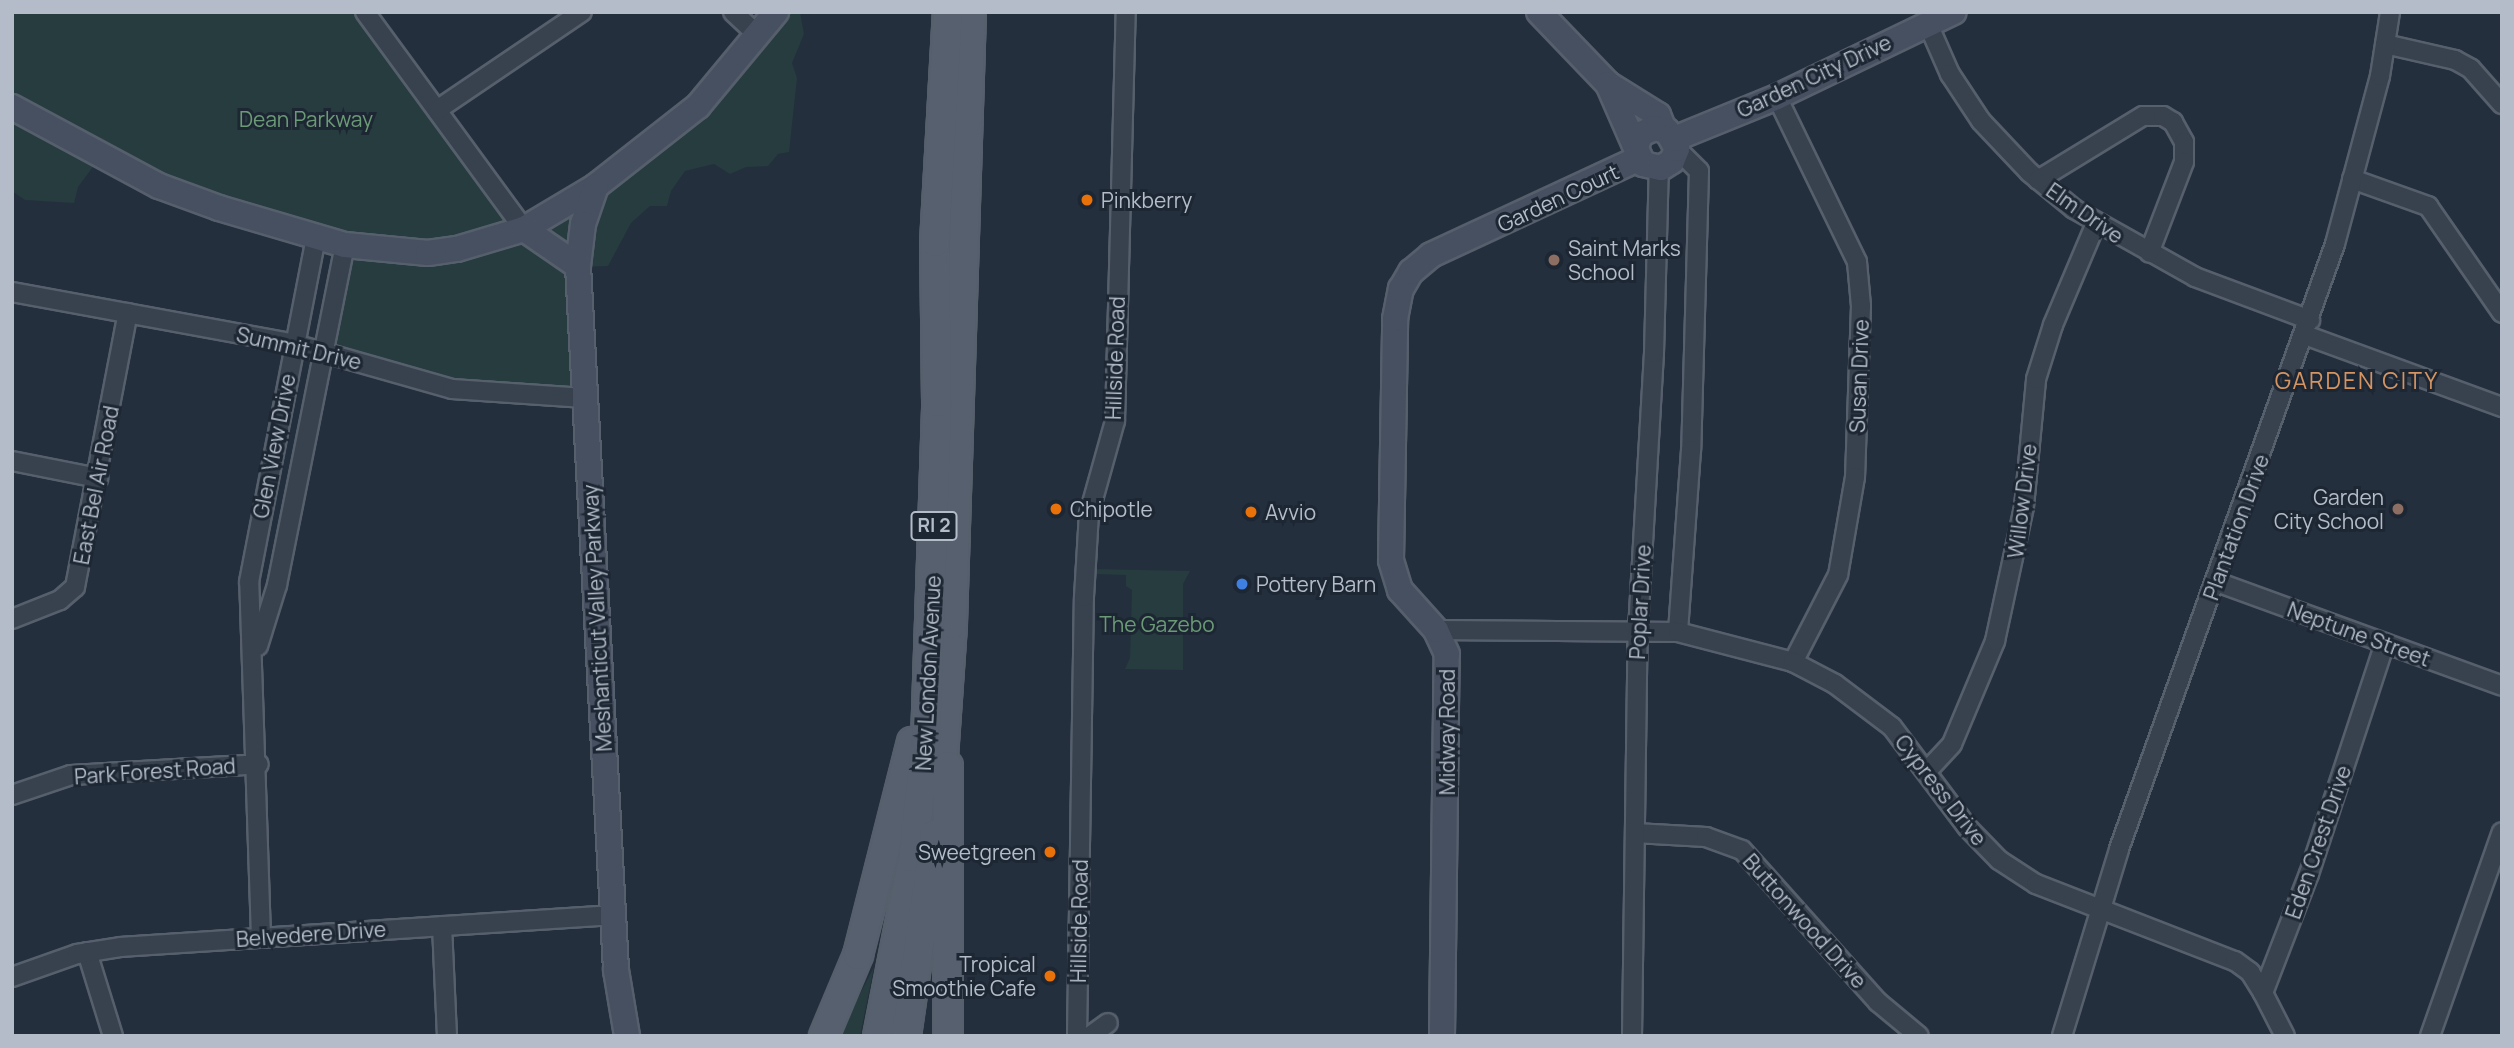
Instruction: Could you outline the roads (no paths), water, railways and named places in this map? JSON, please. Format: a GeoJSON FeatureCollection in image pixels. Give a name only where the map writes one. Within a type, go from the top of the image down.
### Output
{"type":"FeatureCollection","features":[{"type":"Feature","properties":{"kind":"main road","name":"New London Avenue"},"geometry":{"type":"LineString","coordinates":[[878,1036],[913,857],[929,682],[937,402],[935,242],[948,12]]}},
{"type":"Feature","properties":{"kind":"main road","name":"New London Avenue"},"geometry":{"type":"LineString","coordinates":[[905,1036],[923,937],[946,732],[971,12]]}},
{"type":"Feature","properties":{"kind":"main road"},"geometry":{"type":"LineString","coordinates":[[824,1036],[858,955],[929,682]]}},
{"type":"Feature","properties":{"kind":"main road"},"geometry":{"type":"LineString","coordinates":[[946,732],[950,825],[948,1036]]}},
{"type":"Feature","properties":{"kind":"street"},"geometry":{"type":"LineString","coordinates":[[365,12],[524,229],[578,267],[583,224],[596,186]]}},
{"type":"Feature","properties":{"kind":"street"},"geometry":{"type":"LineString","coordinates":[[437,110],[582,12]]}},
{"type":"Feature","properties":{"kind":"street"},"geometry":{"type":"LineString","coordinates":[[733,12],[757,34]]}},
{"type":"Feature","properties":{"kind":"street"},"geometry":{"type":"LineString","coordinates":[[12,107],[159,186],[345,245],[428,253],[524,229],[596,186],[698,106],[776,12]]}},
{"type":"Feature","properties":{"kind":"street","name":"Hillside Road"},"geometry":{"type":"LineString","coordinates":[[1077,1036],[1084,597],[1089,513],[1115,421],[1126,12]]}},
{"type":"Feature","properties":{"kind":"street"},"geometry":{"type":"LineString","coordinates":[[1539,12],[1608,84],[1644,158]]}},
{"type":"Feature","properties":{"kind":"street","name":"Garden City Drive"},"geometry":{"type":"LineString","coordinates":[[1672,139],[1672,161],[1644,158],[1647,130],[1672,139],[1777,97],[1954,12]]}},
{"type":"Feature","properties":{"kind":"street","name":"Plantation Drive"},"geometry":{"type":"LineString","coordinates":[[2062,1036],[2099,909],[2307,327],[2352,179],[2385,44],[2390,12]]}},
{"type":"Feature","properties":{"kind":"street","name":"Elm Drive"},"geometry":{"type":"LineString","coordinates":[[1928,24],[1950,74],[1981,121],[2038,180],[2096,223],[2195,277],[2307,327],[2502,407]]}},
{"type":"Feature","properties":{"kind":"street"},"geometry":{"type":"LineString","coordinates":[[2385,44],[2455,60],[2471,69],[2502,104]]}},
{"type":"Feature","properties":{"kind":"street"},"geometry":{"type":"LineString","coordinates":[[1608,84],[1639,99],[1658,116],[1672,139]]}},
{"type":"Feature","properties":{"kind":"street","name":"Susan Drive"},"geometry":{"type":"LineString","coordinates":[[1777,97],[1857,262],[1861,306],[1854,477],[1838,575],[1793,662]]}},
{"type":"Feature","properties":{"kind":"street"},"geometry":{"type":"LineString","coordinates":[[2038,180],[2143,116],[2163,116],[2173,122],[2184,142],[2184,162],[2149,253]]}},
{"type":"Feature","properties":{"kind":"street","name":"Poplar Drive"},"geometry":{"type":"LineString","coordinates":[[1672,139],[1699,171],[1691,450],[1678,632]]}},
{"type":"Feature","properties":{"kind":"street","name":"Poplar Drive"},"geometry":{"type":"LineString","coordinates":[[1632,1036],[1638,631],[1654,353],[1644,158]]}},
{"type":"Feature","properties":{"kind":"street","name":"Garden Court"},"geometry":{"type":"LineString","coordinates":[[1477,236],[1644,158]]}},
{"type":"Feature","properties":{"kind":"street"},"geometry":{"type":"LineString","coordinates":[[2352,179],[2428,206],[2502,313]]}},
{"type":"Feature","properties":{"kind":"street","name":"Willow Drive"},"geometry":{"type":"LineString","coordinates":[[1928,769],[1952,744],[1995,641],[2024,507],[2036,379],[2053,325],[2096,223]]}},
{"type":"Feature","properties":{"kind":"street","name":"Midway Road"},"geometry":{"type":"LineString","coordinates":[[1442,1036],[1447,654],[1436,630],[1400,590],[1391,560],[1395,320],[1401,289],[1411,272],[1431,255],[1477,236]]}},
{"type":"Feature","properties":{"kind":"street","name":"Glen View Drive"},"geometry":{"type":"LineString","coordinates":[[261,937],[259,764],[249,582],[293,344],[316,237]]}},
{"type":"Feature","properties":{"kind":"street","name":"Glen View Drive"},"geometry":{"type":"LineString","coordinates":[[254,656],[277,586],[345,245]]}},
{"type":"Feature","properties":{"kind":"street","name":"Meshanticut Valley Parkway"},"geometry":{"type":"LineString","coordinates":[[578,267],[616,970],[627,1036]]}},
{"type":"Feature","properties":{"kind":"street","name":"Summit Drive"},"geometry":{"type":"LineString","coordinates":[[12,292],[293,344],[467,392],[585,398]]}},
{"type":"Feature","properties":{"kind":"street","name":"East Bel Air Road"},"geometry":{"type":"LineString","coordinates":[[12,619],[60,600],[75,587],[128,313]]}},
{"type":"Feature","properties":{"kind":"street"},"geometry":{"type":"LineString","coordinates":[[12,461],[98,478]]}},
{"type":"Feature","properties":{"kind":"street","name":"Neptune Street"},"geometry":{"type":"LineString","coordinates":[[2217,582],[2502,686]]}},
{"type":"Feature","properties":{"kind":"street","name":"Cypress Drive"},"geometry":{"type":"LineString","coordinates":[[1436,630],[1678,632],[1793,662],[1835,684],[1892,727],[1928,769],[1967,827],[1999,860],[2036,884],[2235,961],[2250,972],[2263,993]]}},
{"type":"Feature","properties":{"kind":"street","name":"Eden Crest Drive"},"geometry":{"type":"LineString","coordinates":[[2263,993],[2309,874],[2385,643]]}},
{"type":"Feature","properties":{"kind":"street","name":"Park Forest Road"},"geometry":{"type":"LineString","coordinates":[[12,795],[71,775],[259,764]]}},
{"type":"Feature","properties":{"kind":"street","name":"Buttonwood Drive"},"geometry":{"type":"LineString","coordinates":[[1635,832],[1706,837],[1742,850],[1878,1002],[1919,1036]]}},
{"type":"Feature","properties":{"kind":"street"},"geometry":{"type":"LineString","coordinates":[[2430,1036],[2502,832]]}},
{"type":"Feature","properties":{"kind":"street","name":"Belvedere Drive"},"geometry":{"type":"LineString","coordinates":[[12,976],[86,952],[261,937],[613,915]]}},
{"type":"Feature","properties":{"kind":"street"},"geometry":{"type":"LineString","coordinates":[[442,926],[447,1036]]}},
{"type":"Feature","properties":{"kind":"street"},"geometry":{"type":"LineString","coordinates":[[86,952],[113,1036]]}},
{"type":"Feature","properties":{"kind":"street","name":"Meshanticut Valley Parkway"},"geometry":{"type":"LineString","coordinates":[[612,1036],[616,970]]}},
{"type":"Feature","properties":{"kind":"street"},"geometry":{"type":"LineString","coordinates":[[2263,993],[2284,1036]]}},
{"type":"Feature","properties":{"kind":"street"},"geometry":{"type":"LineString","coordinates":[[1090,1036],[1108,1023]]}},
{"type":"Feature","properties":{"kind":"place","name":"Pinkberry"},"geometry":{"type":"Point","coordinates":[1087,200]}},
{"type":"Feature","properties":{"kind":"place","name":"Saint Marks School"},"geometry":{"type":"Point","coordinates":[1554,260]}},
{"type":"Feature","properties":{"kind":"place","name":"Chipotle"},"geometry":{"type":"Point","coordinates":[1056,509]}},
{"type":"Feature","properties":{"kind":"place","name":"Garden City School"},"geometry":{"type":"Point","coordinates":[2398,509]}},
{"type":"Feature","properties":{"kind":"place","name":"Avvio"},"geometry":{"type":"Point","coordinates":[1251,512]}},
{"type":"Feature","properties":{"kind":"place","name":"Pottery Barn"},"geometry":{"type":"Point","coordinates":[1242,584]}},
{"type":"Feature","properties":{"kind":"place","name":"Sweetgreen"},"geometry":{"type":"Point","coordinates":[1050,852]}},
{"type":"Feature","properties":{"kind":"place","name":"Tropical Smoothie Cafe"},"geometry":{"type":"Point","coordinates":[1050,976]}},
{"type":"Feature","properties":{"kind":"district","name":"GARDEN CITY"},"geometry":{"type":"Point","coordinates":[2357,380]}},
{"type":"Feature","properties":{"kind":"park label","name":"Dean Parkway"},"geometry":{"type":"Point","coordinates":[306,119]}},
{"type":"Feature","properties":{"kind":"park label","name":"The Gazebo"},"geometry":{"type":"Point","coordinates":[1157,624]}}]}
